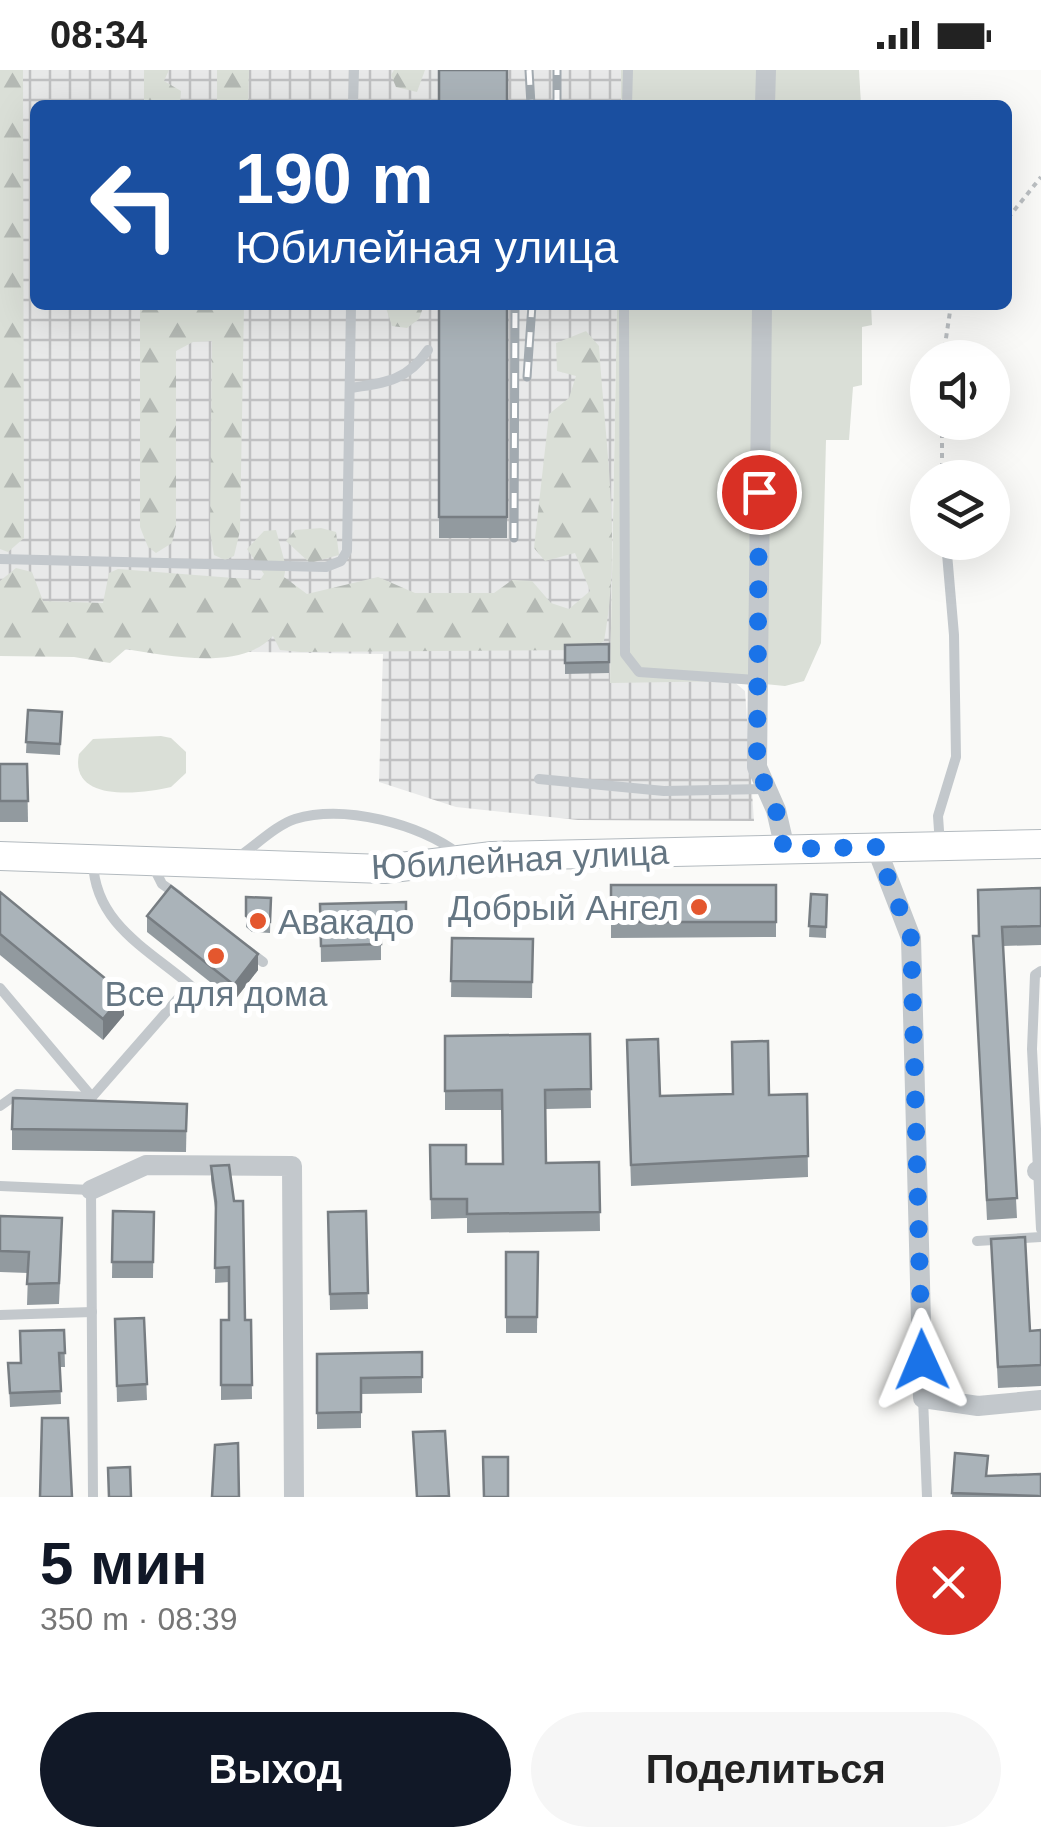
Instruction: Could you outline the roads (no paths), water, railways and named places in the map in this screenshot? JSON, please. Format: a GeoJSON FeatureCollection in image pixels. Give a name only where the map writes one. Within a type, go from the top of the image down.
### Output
{"type":"FeatureCollection","features":[{"type":"Feature","properties":{"kind":"street"},"geometry":{"type":"LineString","coordinates":[[766,70],[766,100]]}},
{"type":"Feature","properties":{"kind":"street"},"geometry":{"type":"LineString","coordinates":[[762,310],[757,766],[784,849]]}},
{"type":"Feature","properties":{"kind":"street","name":"Юбилейная улица"},"geometry":{"type":"LineString","coordinates":[[0,856],[384,868],[466,859],[1041,844]]}},
{"type":"Feature","properties":{"kind":"street"},"geometry":{"type":"LineString","coordinates":[[876,847],[911,938],[923,1398],[978,1406],[1041,1400]]}},
{"type":"Feature","properties":{"kind":"street"},"geometry":{"type":"LineString","coordinates":[[91,1190],[146,1164],[292,1166],[294,1497]]}},
{"type":"Feature","properties":{"kind":"lane"},"geometry":{"type":"LineString","coordinates":[[353,100],[354,70]]}},
{"type":"Feature","properties":{"kind":"lane"},"geometry":{"type":"LineString","coordinates":[[627,100],[628,70]]}},
{"type":"Feature","properties":{"kind":"lane"},"geometry":{"type":"LineString","coordinates":[[0,559],[175,566],[326,567],[341,562],[348,551],[351,310]]}},
{"type":"Feature","properties":{"kind":"lane"},"geometry":{"type":"LineString","coordinates":[[624,310],[625,654],[639,672],[756,680]]}},
{"type":"Feature","properties":{"kind":"lane"},"geometry":{"type":"LineString","coordinates":[[350,388],[394,382],[414,370],[428,350]]}},
{"type":"Feature","properties":{"kind":"lane"},"geometry":{"type":"LineString","coordinates":[[940,846],[938,816],[956,757],[954,635],[948,560]]}},
{"type":"Feature","properties":{"kind":"lane"},"geometry":{"type":"LineString","coordinates":[[539,779],[664,791],[766,789]]}},
{"type":"Feature","properties":{"kind":"lane"},"geometry":{"type":"LineString","coordinates":[[232,862],[293,819],[330,815],[406,824],[438,838],[466,859]]}},
{"type":"Feature","properties":{"kind":"lane"},"geometry":{"type":"LineString","coordinates":[[92,1097],[190,985],[106,914],[94,891],[93,856]]}},
{"type":"Feature","properties":{"kind":"lane"},"geometry":{"type":"LineString","coordinates":[[150,858],[162,884],[191,906]]}},
{"type":"Feature","properties":{"kind":"lane"},"geometry":{"type":"LineString","coordinates":[[234,940],[263,962]]}},
{"type":"Feature","properties":{"kind":"lane"},"geometry":{"type":"LineString","coordinates":[[1041,970],[1036,975],[1032,1049],[1041,1229]]}},
{"type":"Feature","properties":{"kind":"lane"},"geometry":{"type":"LineString","coordinates":[[0,988],[92,1097]]}},
{"type":"Feature","properties":{"kind":"lane"},"geometry":{"type":"LineString","coordinates":[[0,1106],[17,1094],[92,1097]]}},
{"type":"Feature","properties":{"kind":"lane"},"geometry":{"type":"LineString","coordinates":[[0,1186],[91,1190],[93,1497]]}},
{"type":"Feature","properties":{"kind":"lane"},"geometry":{"type":"LineString","coordinates":[[978,1241],[1041,1237]]}},
{"type":"Feature","properties":{"kind":"lane"},"geometry":{"type":"LineString","coordinates":[[0,1315],[92,1312]]}},
{"type":"Feature","properties":{"kind":"lane"},"geometry":{"type":"LineString","coordinates":[[923,1398],[927,1497]]}},
{"type":"Feature","properties":{"kind":"railway"},"geometry":{"type":"LineString","coordinates":[[529,70],[531,100]]}},
{"type":"Feature","properties":{"kind":"railway"},"geometry":{"type":"LineString","coordinates":[[557,70],[557,100]]}},
{"type":"Feature","properties":{"kind":"railway"},"geometry":{"type":"LineString","coordinates":[[514,538],[515,310]]}},
{"type":"Feature","properties":{"kind":"railway"},"geometry":{"type":"LineString","coordinates":[[527,377],[532,310]]}},
{"type":"Feature","properties":{"kind":"place","name":"Добрый Ангел"},"geometry":{"type":"Point","coordinates":[699,907]}},
{"type":"Feature","properties":{"kind":"place","name":"Авакадо"},"geometry":{"type":"Point","coordinates":[258,921]}},
{"type":"Feature","properties":{"kind":"place","name":"Все для дома"},"geometry":{"type":"Point","coordinates":[216,956]}}]}
